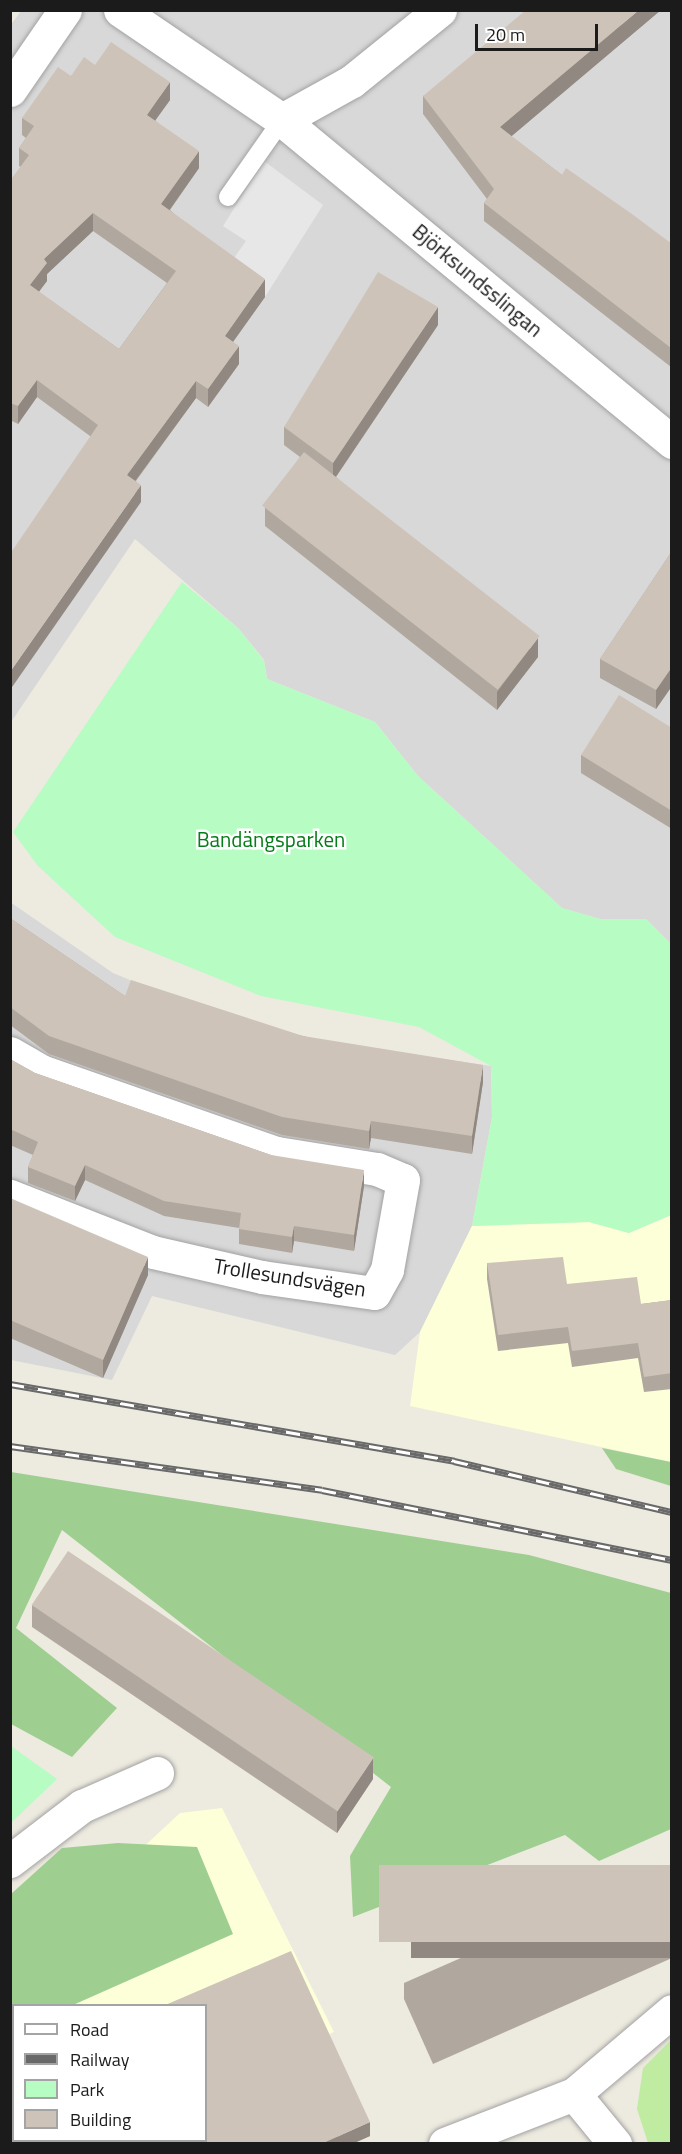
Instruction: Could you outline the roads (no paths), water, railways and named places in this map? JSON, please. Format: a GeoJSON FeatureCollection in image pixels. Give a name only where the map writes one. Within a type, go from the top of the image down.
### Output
{"type":"FeatureCollection","features":[{"type":"Feature","properties":{"kind":"street"},"geometry":{"type":"LineString","coordinates":[[10,90],[65,10]]}},
{"type":"Feature","properties":{"kind":"street","name":"Björksundsslingan"},"geometry":{"type":"LineString","coordinates":[[120,10],[282,120],[672,442]]}},
{"type":"Feature","properties":{"kind":"street"},"geometry":{"type":"LineString","coordinates":[[282,120],[352,81],[440,10]]}},
{"type":"Feature","properties":{"kind":"street","name":"Trollesundsvägen"},"geometry":{"type":"LineString","coordinates":[[10,1053],[41,1071],[277,1153],[377,1168],[403,1180],[387,1270],[374,1293],[262,1277],[153,1252],[10,1196]]}},
{"type":"Feature","properties":{"kind":"street"},"geometry":{"type":"LineString","coordinates":[[10,1861],[82,1806],[157,1773]]}},
{"type":"Feature","properties":{"kind":"street"},"geometry":{"type":"LineString","coordinates":[[445,2144],[574,2094],[672,2011]]}},
{"type":"Feature","properties":{"kind":"street"},"geometry":{"type":"LineString","coordinates":[[574,2094],[615,2144]]}},
{"type":"Feature","properties":{"kind":"lane"},"geometry":{"type":"LineString","coordinates":[[228,197],[282,120]]}},
{"type":"Feature","properties":{"kind":"railway"},"geometry":{"type":"LineString","coordinates":[[10,1384],[454,1461],[672,1512]]}},
{"type":"Feature","properties":{"kind":"railway"},"geometry":{"type":"LineString","coordinates":[[10,1446],[322,1490],[672,1560]]}},
{"type":"Feature","properties":{"kind":"park label","name":"Bandängsparken"},"geometry":{"type":"Point","coordinates":[271,839]}}]}
